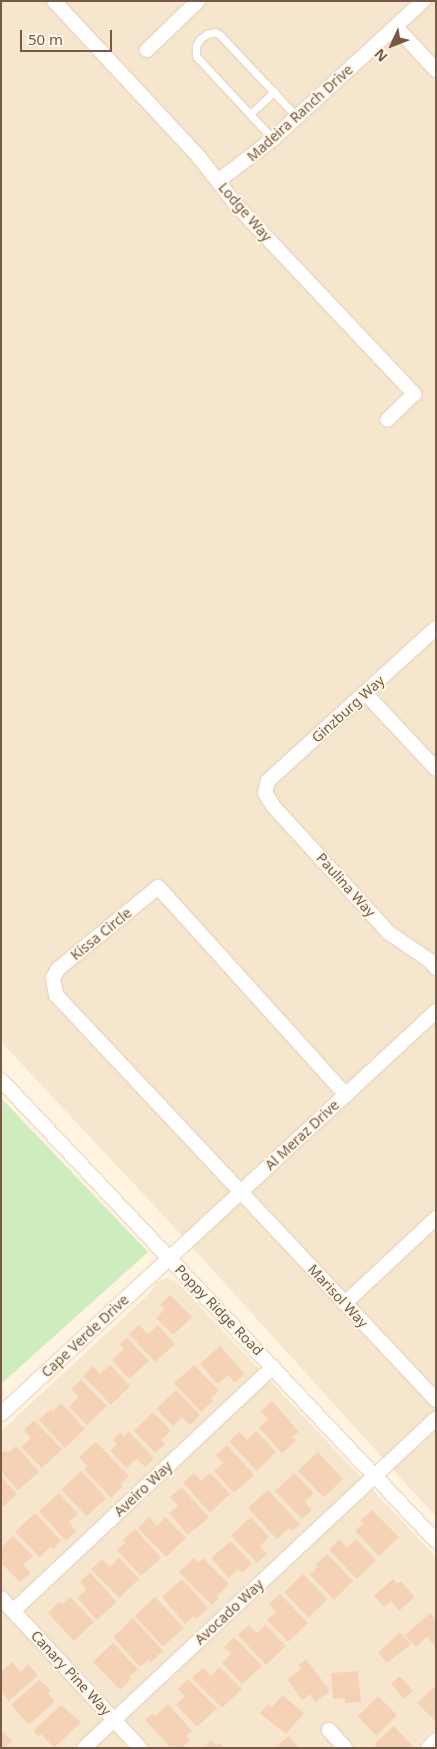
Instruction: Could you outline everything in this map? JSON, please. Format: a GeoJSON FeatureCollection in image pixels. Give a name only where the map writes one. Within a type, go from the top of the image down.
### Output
{"type":"FeatureCollection","features":[{"type":"Feature","properties":{"kind":"street","name":"Lodge Way"},"geometry":{"type":"LineString","coordinates":[[54,1],[192,149],[238,207],[414,394],[387,420]]}},
{"type":"Feature","properties":{"kind":"street","name":"Madeira Ranch Drive"},"geometry":{"type":"LineString","coordinates":[[218,181],[273,139],[422,1]]}},
{"type":"Feature","properties":{"kind":"street"},"geometry":{"type":"LineString","coordinates":[[147,50],[196,2]]}},
{"type":"Feature","properties":{"kind":"street"},"geometry":{"type":"LineString","coordinates":[[396,27],[436,70]]}},
{"type":"Feature","properties":{"kind":"street","name":"Ginzburg Way"},"geometry":{"type":"LineString","coordinates":[[265,793],[268,781],[436,628]]}},
{"type":"Feature","properties":{"kind":"street"},"geometry":{"type":"LineString","coordinates":[[365,694],[436,769]]}},
{"type":"Feature","properties":{"kind":"street","name":"Paulina Way"},"geometry":{"type":"LineString","coordinates":[[265,793],[273,806],[389,933],[429,960],[436,968]]}},
{"type":"Feature","properties":{"kind":"street","name":"Kissa Circle"},"geometry":{"type":"LineString","coordinates":[[240,1192],[56,995],[52,984],[58,969],[158,887],[346,1095]]}},
{"type":"Feature","properties":{"kind":"street","name":"Al Meraz Drive"},"geometry":{"type":"LineString","coordinates":[[169,1258],[436,1011]]}},
{"type":"Feature","properties":{"kind":"street","name":"Poppy Ridge Road"},"geometry":{"type":"LineString","coordinates":[[1,1080],[274,1367],[436,1542]]}},
{"type":"Feature","properties":{"kind":"street","name":"Marisol Way"},"geometry":{"type":"LineString","coordinates":[[240,1192],[436,1400]]}},
{"type":"Feature","properties":{"kind":"street"},"geometry":{"type":"LineString","coordinates":[[345,1303],[436,1218]]}},
{"type":"Feature","properties":{"kind":"street","name":"Cape Verde Drive"},"geometry":{"type":"LineString","coordinates":[[1,1414],[169,1258]]}},
{"type":"Feature","properties":{"kind":"street","name":"Aveiro Way"},"geometry":{"type":"LineString","coordinates":[[13,1611],[274,1367]]}},
{"type":"Feature","properties":{"kind":"street","name":"Avocado Way"},"geometry":{"type":"LineString","coordinates":[[84,1748],[436,1419]]}},
{"type":"Feature","properties":{"kind":"street","name":"Canary Pine Way"},"geometry":{"type":"LineString","coordinates":[[1,1598],[140,1748]]}},
{"type":"Feature","properties":{"kind":"street"},"geometry":{"type":"LineString","coordinates":[[329,1730],[345,1748]]}},
{"type":"Feature","properties":{"kind":"street"},"geometry":{"type":"LineString","coordinates":[[428,1748],[436,1740]]}},
{"type":"Feature","properties":{"kind":"lane"},"geometry":{"type":"LineString","coordinates":[[273,139],[196,56],[196,46],[200,39],[207,34],[220,35],[297,117]]}},
{"type":"Feature","properties":{"kind":"lane"},"geometry":{"type":"LineString","coordinates":[[250,114],[274,92]]}},
{"type":"Feature","properties":{"kind":"shaded area"},"geometry":{"type":"Polygon","coordinates":[[[1,1],[436,1],[436,1517],[162,1214],[1,1042],[1,1]]]}},
{"type":"Feature","properties":{"kind":"shaded area"},"geometry":{"type":"Polygon","coordinates":[[[167,1278],[177,1282],[436,1557],[436,1748],[1,1748],[1,1431],[150,1293],[157,1282],[167,1278]]]}},
{"type":"Feature","properties":{"kind":"green space"},"geometry":{"type":"Polygon","coordinates":[[[1,1098],[148,1252],[1,1384],[1,1098]]]}},
{"type":"Feature","properties":{"kind":"building"},"geometry":{"type":"Polygon","coordinates":[[[170,1295],[192,1317],[173,1335],[156,1318],[165,1309],[160,1305],[170,1295]]]}},
{"type":"Feature","properties":{"kind":"building"},"geometry":{"type":"Polygon","coordinates":[[[139,1325],[148,1334],[158,1325],[175,1344],[155,1362],[129,1334],[139,1325]]]}},
{"type":"Feature","properties":{"kind":"building"},"geometry":{"type":"Polygon","coordinates":[[[127,1338],[149,1361],[129,1379],[112,1360],[124,1349],[120,1344],[127,1338]]]}},
{"type":"Feature","properties":{"kind":"building"},"geometry":{"type":"Polygon","coordinates":[[[220,1346],[245,1374],[235,1383],[228,1375],[218,1384],[200,1364],[220,1346]]]}},
{"type":"Feature","properties":{"kind":"building"},"geometry":{"type":"Polygon","coordinates":[[[110,1365],[130,1386],[111,1405],[83,1376],[93,1366],[100,1374],[110,1365]]]}},
{"type":"Feature","properties":{"kind":"building"},"geometry":{"type":"Polygon","coordinates":[[[194,1365],[219,1391],[211,1398],[213,1401],[201,1412],[174,1383],[194,1365]]]}},
{"type":"Feature","properties":{"kind":"building"},"geometry":{"type":"Polygon","coordinates":[[[81,1380],[107,1406],[87,1425],[69,1407],[79,1397],[71,1389],[81,1380]]]}},
{"type":"Feature","properties":{"kind":"building"},"geometry":{"type":"Polygon","coordinates":[[[176,1390],[200,1415],[190,1425],[182,1417],[173,1426],[156,1409],[176,1390]]]}},
{"type":"Feature","properties":{"kind":"building"},"geometry":{"type":"Polygon","coordinates":[[[272,1401],[299,1432],[292,1437],[296,1441],[282,1453],[259,1428],[268,1419],[261,1411],[272,1401]]]}},
{"type":"Feature","properties":{"kind":"building"},"geometry":{"type":"Polygon","coordinates":[[[61,1403],[85,1429],[65,1448],[39,1420],[61,1403]]]}},
{"type":"Feature","properties":{"kind":"building"},"geometry":{"type":"Polygon","coordinates":[[[153,1412],[171,1431],[161,1440],[165,1444],[155,1453],[134,1431],[153,1412]]]}},
{"type":"Feature","properties":{"kind":"building"},"geometry":{"type":"Polygon","coordinates":[[[34,1420],[62,1449],[42,1468],[21,1447],[31,1438],[24,1430],[34,1420]]]}},
{"type":"Feature","properties":{"kind":"building"},"geometry":{"type":"Polygon","coordinates":[[[256,1431],[276,1452],[257,1471],[229,1441],[239,1432],[247,1440],[256,1431]]]}},
{"type":"Feature","properties":{"kind":"building"},"geometry":{"type":"Polygon","coordinates":[[[120,1432],[124,1437],[129,1432],[154,1458],[145,1467],[137,1459],[126,1468],[110,1450],[117,1444],[113,1440],[120,1432]]]}},
{"type":"Feature","properties":{"kind":"building"},"geometry":{"type":"Polygon","coordinates":[[[96,1442],[129,1476],[121,1484],[123,1486],[111,1498],[84,1469],[87,1466],[79,1457],[96,1442]]]}},
{"type":"Feature","properties":{"kind":"building"},"geometry":{"type":"Polygon","coordinates":[[[227,1445],[254,1475],[234,1493],[214,1471],[223,1463],[216,1455],[227,1445]]]}},
{"type":"Feature","properties":{"kind":"building"},"geometry":{"type":"Polygon","coordinates":[[[16,1446],[39,1472],[18,1490],[1,1471],[1,1454],[5,1451],[7,1453],[16,1446]]]}},
{"type":"Feature","properties":{"kind":"building"},"geometry":{"type":"Polygon","coordinates":[[[318,1452],[343,1479],[323,1497],[298,1470],[318,1452]]]}},
{"type":"Feature","properties":{"kind":"building"},"geometry":{"type":"Polygon","coordinates":[[[81,1471],[106,1498],[86,1516],[61,1489],[81,1471]]]}},
{"type":"Feature","properties":{"kind":"building"},"geometry":{"type":"Polygon","coordinates":[[[194,1473],[201,1481],[210,1473],[230,1494],[210,1513],[183,1483],[194,1473]]]}},
{"type":"Feature","properties":{"kind":"building"},"geometry":{"type":"Polygon","coordinates":[[[294,1473],[314,1493],[305,1502],[312,1510],[302,1519],[275,1491],[294,1473]]]}},
{"type":"Feature","properties":{"kind":"building"},"geometry":{"type":"Polygon","coordinates":[[[1,1477],[17,1494],[1,1508],[1,1477]]]}},
{"type":"Feature","properties":{"kind":"building"},"geometry":{"type":"Polygon","coordinates":[[[182,1487],[209,1518],[188,1535],[169,1513],[178,1506],[170,1497],[182,1487]]]}},
{"type":"Feature","properties":{"kind":"building"},"geometry":{"type":"Polygon","coordinates":[[[268,1490],[300,1524],[292,1531],[289,1528],[277,1539],[248,1508],[268,1490]]]}},
{"type":"Feature","properties":{"kind":"building"},"geometry":{"type":"Polygon","coordinates":[[[59,1493],[78,1514],[69,1522],[76,1531],[66,1541],[39,1511],[59,1493]]]}},
{"type":"Feature","properties":{"kind":"building"},"geometry":{"type":"Polygon","coordinates":[[[372,1510],[399,1537],[379,1556],[355,1531],[363,1523],[360,1521],[372,1510]]]}},
{"type":"Feature","properties":{"kind":"building"},"geometry":{"type":"Polygon","coordinates":[[[35,1513],[61,1541],[53,1549],[50,1547],[40,1557],[15,1532],[35,1513]]]}},
{"type":"Feature","properties":{"kind":"building"},"geometry":{"type":"Polygon","coordinates":[[[149,1517],[157,1526],[165,1517],[186,1538],[166,1557],[138,1528],[149,1517]]]}},
{"type":"Feature","properties":{"kind":"building"},"geometry":{"type":"Polygon","coordinates":[[[251,1517],[269,1537],[260,1546],[267,1554],[257,1563],[231,1535],[251,1517]]]}},
{"type":"Feature","properties":{"kind":"building"},"geometry":{"type":"Polygon","coordinates":[[[135,1529],[161,1558],[141,1576],[117,1550],[125,1543],[123,1540],[135,1529]]]}},
{"type":"Feature","properties":{"kind":"building"},"geometry":{"type":"Polygon","coordinates":[[[13,1536],[33,1556],[23,1565],[31,1573],[20,1582],[1,1563],[1,1548],[13,1536]]]}},
{"type":"Feature","properties":{"kind":"building"},"geometry":{"type":"Polygon","coordinates":[[[339,1539],[347,1547],[356,1539],[376,1560],[357,1579],[329,1550],[339,1539]]]}},
{"type":"Feature","properties":{"kind":"building"},"geometry":{"type":"Polygon","coordinates":[[[231,1541],[252,1564],[242,1573],[238,1569],[229,1578],[211,1558],[231,1541]]]}},
{"type":"Feature","properties":{"kind":"building"},"geometry":{"type":"Polygon","coordinates":[[[327,1554],[353,1581],[334,1600],[310,1575],[317,1567],[315,1565],[327,1554]]]}},
{"type":"Feature","properties":{"kind":"building"},"geometry":{"type":"Polygon","coordinates":[[[119,1558],[139,1579],[119,1598],[91,1569],[102,1559],[110,1567],[119,1558]]]}},
{"type":"Feature","properties":{"kind":"building"},"geometry":{"type":"Polygon","coordinates":[[[194,1558],[198,1563],[203,1558],[229,1584],[217,1596],[219,1598],[212,1605],[179,1572],[194,1558]]]}},
{"type":"Feature","properties":{"kind":"building"},"geometry":{"type":"Polygon","coordinates":[[[90,1572],[117,1602],[97,1620],[77,1598],[87,1590],[80,1582],[90,1572]]]}},
{"type":"Feature","properties":{"kind":"building"},"geometry":{"type":"Polygon","coordinates":[[[303,1574],[327,1599],[309,1617],[284,1592],[303,1574]]]}},
{"type":"Feature","properties":{"kind":"building"},"geometry":{"type":"Polygon","coordinates":[[[182,1579],[208,1608],[196,1619],[194,1616],[185,1624],[162,1597],[182,1579]]]}},
{"type":"Feature","properties":{"kind":"building"},"geometry":{"type":"Polygon","coordinates":[[[393,1579],[398,1584],[401,1581],[415,1597],[399,1611],[391,1601],[384,1607],[374,1596],[393,1579]]]}},
{"type":"Feature","properties":{"kind":"building"},"geometry":{"type":"Polygon","coordinates":[[[280,1594],[308,1623],[288,1642],[267,1620],[276,1612],[269,1604],[280,1594]]]}},
{"type":"Feature","properties":{"kind":"building"},"geometry":{"type":"Polygon","coordinates":[[[70,1597],[94,1622],[74,1641],[48,1613],[59,1602],[62,1604],[70,1597]]]}},
{"type":"Feature","properties":{"kind":"building"},"geometry":{"type":"Polygon","coordinates":[[[155,1597],[184,1628],[163,1647],[135,1616],[155,1597]]]}},
{"type":"Feature","properties":{"kind":"building"},"geometry":{"type":"Polygon","coordinates":[[[430,1613],[436,1620],[436,1647],[427,1637],[416,1647],[405,1635],[430,1613]]]}},
{"type":"Feature","properties":{"kind":"building"},"geometry":{"type":"Polygon","coordinates":[[[133,1618],[163,1651],[151,1662],[149,1659],[140,1667],[113,1637],[133,1618]]]}},
{"type":"Feature","properties":{"kind":"building"},"geometry":{"type":"Polygon","coordinates":[[[249,1625],[257,1633],[265,1625],[286,1646],[266,1665],[238,1635],[249,1625]]]}},
{"type":"Feature","properties":{"kind":"building"},"geometry":{"type":"Polygon","coordinates":[[[400,1632],[411,1644],[387,1663],[378,1653],[400,1632]]]}},
{"type":"Feature","properties":{"kind":"building"},"geometry":{"type":"Polygon","coordinates":[[[234,1637],[262,1666],[242,1684],[222,1663],[231,1654],[224,1647],[234,1637]]]}},
{"type":"Feature","properties":{"kind":"building"},"geometry":{"type":"Polygon","coordinates":[[[113,1643],[138,1669],[129,1677],[131,1679],[120,1690],[93,1662],[113,1643]]]}},
{"type":"Feature","properties":{"kind":"building"},"geometry":{"type":"Polygon","coordinates":[[[306,1659],[330,1691],[315,1702],[310,1694],[302,1700],[287,1679],[301,1669],[298,1665],[306,1659]]]}},
{"type":"Feature","properties":{"kind":"building"},"geometry":{"type":"Polygon","coordinates":[[[12,1662],[21,1672],[28,1664],[38,1675],[9,1701],[3,1694],[1,1695],[1,1672],[12,1662]]]}},
{"type":"Feature","properties":{"kind":"building"},"geometry":{"type":"Polygon","coordinates":[[[219,1667],[242,1689],[222,1708],[192,1678],[203,1668],[211,1676],[219,1667]]]}},
{"type":"Feature","properties":{"kind":"building"},"geometry":{"type":"Polygon","coordinates":[[[358,1671],[361,1702],[345,1703],[345,1698],[333,1699],[331,1673],[358,1671]]]}},
{"type":"Feature","properties":{"kind":"building"},"geometry":{"type":"Polygon","coordinates":[[[400,1676],[413,1691],[404,1699],[391,1684],[400,1676]]]}},
{"type":"Feature","properties":{"kind":"building"},"geometry":{"type":"Polygon","coordinates":[[[188,1679],[217,1708],[197,1727],[176,1705],[185,1696],[178,1689],[188,1679]]]}},
{"type":"Feature","properties":{"kind":"building"},"geometry":{"type":"Polygon","coordinates":[[[39,1680],[51,1690],[48,1693],[55,1701],[29,1725],[11,1705],[39,1680]]]}},
{"type":"Feature","properties":{"kind":"building"},"geometry":{"type":"Polygon","coordinates":[[[436,1685],[436,1722],[417,1703],[436,1685]]]}},
{"type":"Feature","properties":{"kind":"building"},"geometry":{"type":"Polygon","coordinates":[[[282,1695],[304,1713],[286,1734],[260,1713],[268,1704],[272,1707],[282,1695]]]}},
{"type":"Feature","properties":{"kind":"building"},"geometry":{"type":"Polygon","coordinates":[[[378,1696],[397,1715],[377,1736],[357,1717],[378,1696]]]}},
{"type":"Feature","properties":{"kind":"building"},"geometry":{"type":"Polygon","coordinates":[[[168,1704],[192,1731],[186,1736],[190,1740],[182,1748],[171,1748],[145,1720],[153,1713],[155,1716],[168,1704]]]}},
{"type":"Feature","properties":{"kind":"building"},"geometry":{"type":"Polygon","coordinates":[[[61,1705],[81,1722],[54,1748],[41,1734],[38,1737],[33,1731],[61,1705]]]}},
{"type":"Feature","properties":{"kind":"building"},"geometry":{"type":"Polygon","coordinates":[[[394,1726],[412,1745],[410,1748],[378,1748],[374,1744],[394,1726]]]}},
{"type":"Feature","properties":{"kind":"building"},"geometry":{"type":"Polygon","coordinates":[[[1,1730],[12,1741],[5,1748],[1,1748],[1,1730]]]}},
{"type":"Feature","properties":{"kind":"building"},"geometry":{"type":"Polygon","coordinates":[[[289,1736],[299,1748],[274,1748],[289,1736]]]}},
{"type":"Feature","properties":{"kind":"building"},"geometry":{"type":"Polygon","coordinates":[[[211,1740],[216,1746],[220,1743],[224,1748],[202,1748],[211,1740]]]}}]}
